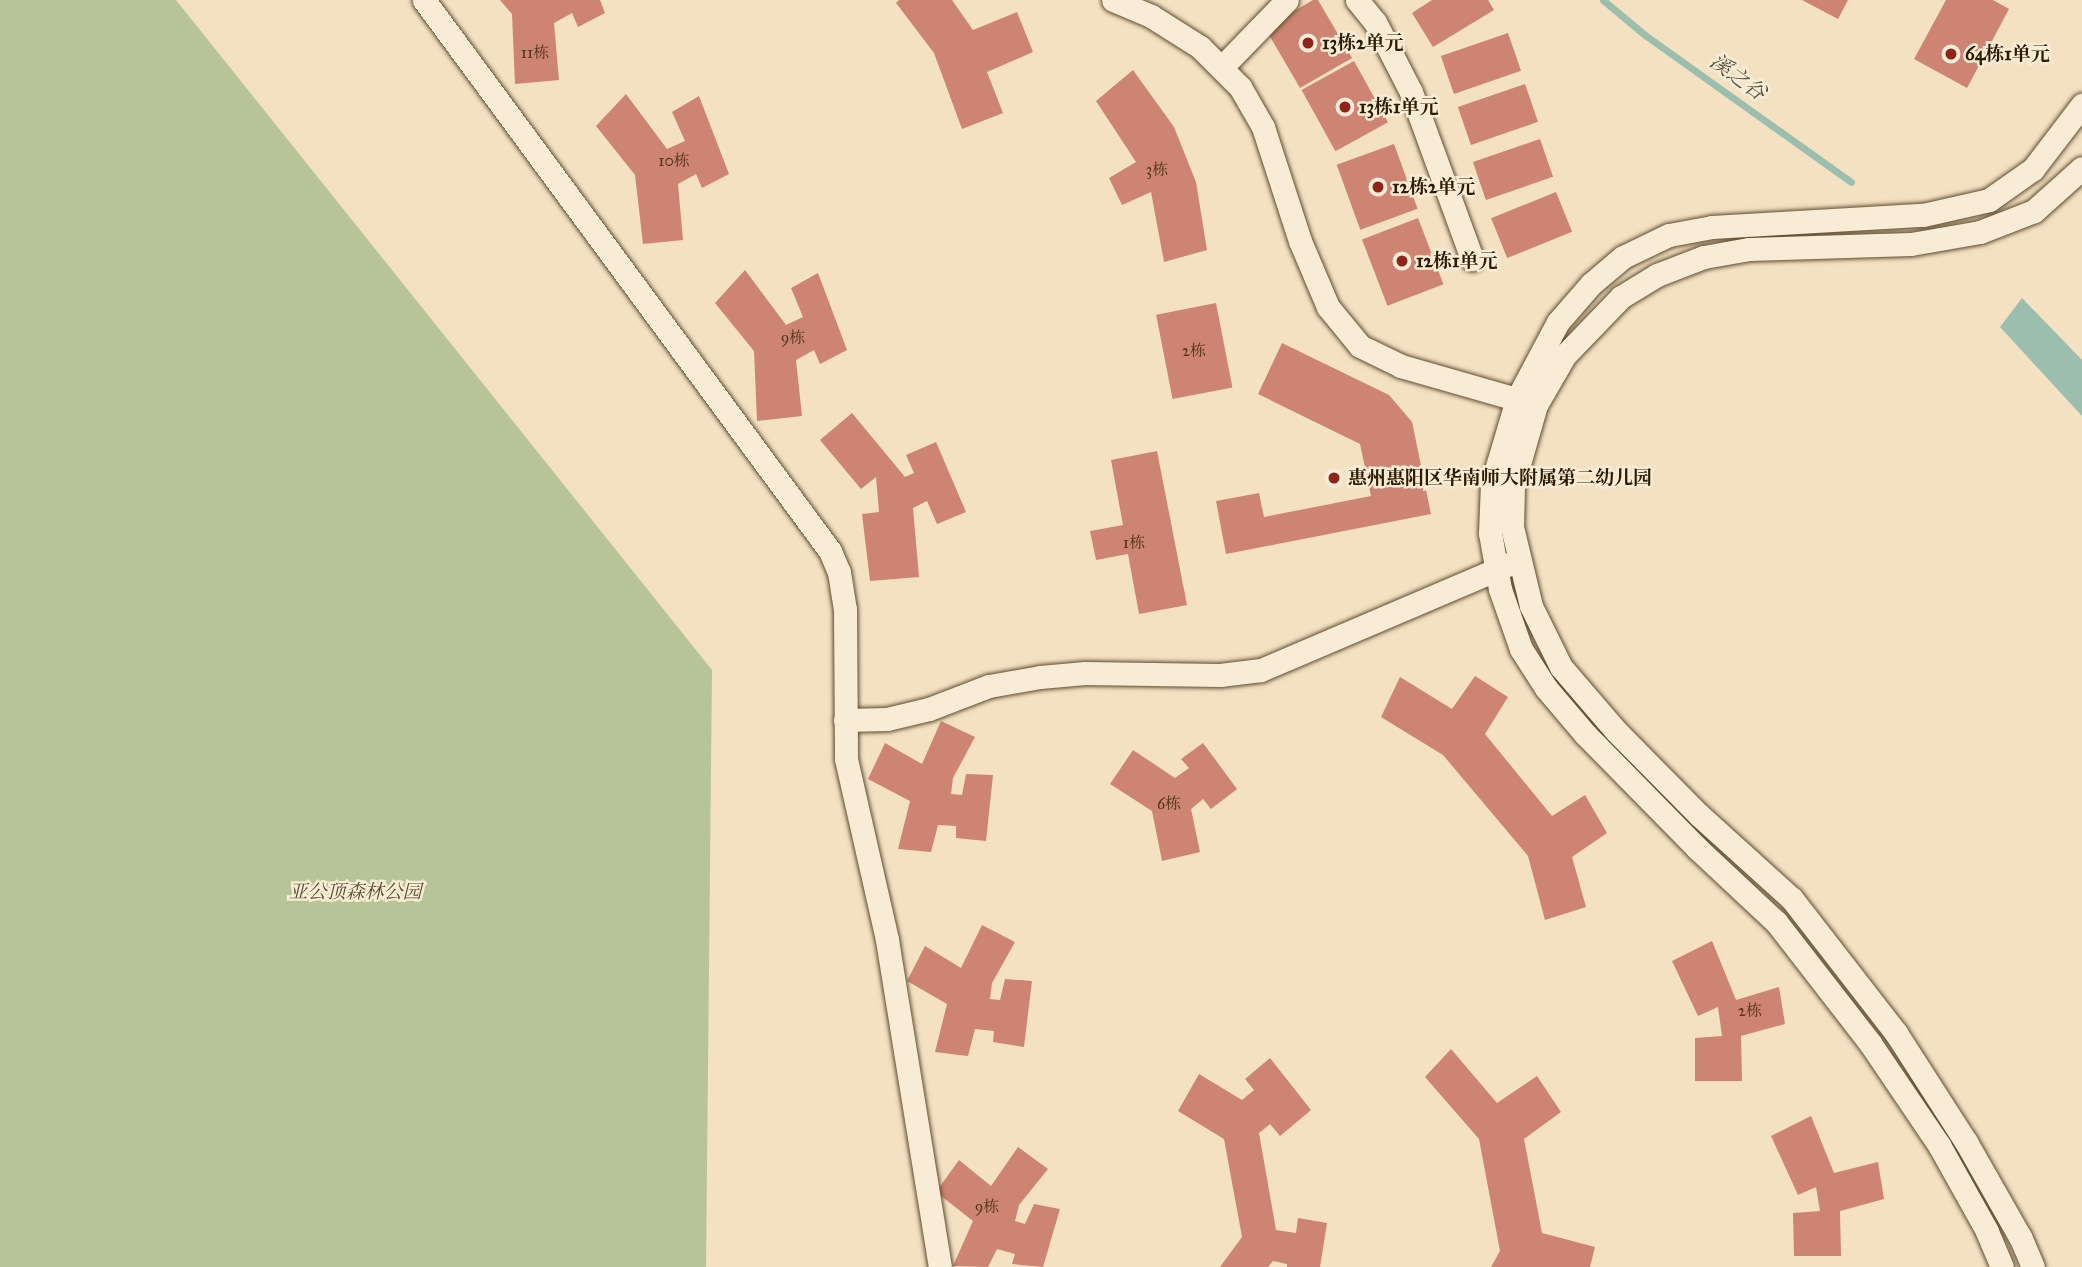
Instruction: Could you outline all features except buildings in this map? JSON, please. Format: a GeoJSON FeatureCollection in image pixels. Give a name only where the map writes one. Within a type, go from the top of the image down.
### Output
{"type":"FeatureCollection","features":[{"type":"Feature","properties":{"kind":"street"},"geometry":{"type":"LineString","coordinates":[[424,0],[830,551],[839,572],[845,610],[848,677],[846,759],[887,940],[940,1267]]}},
{"type":"Feature","properties":{"kind":"street"},"geometry":{"type":"LineString","coordinates":[[1113,0],[1151,16],[1200,47],[1240,88],[1263,127],[1300,241],[1328,307],[1360,346],[1401,366],[1454,384],[1527,402]]}},
{"type":"Feature","properties":{"kind":"street"},"geometry":{"type":"LineString","coordinates":[[1222,67],[1287,0]]}},
{"type":"Feature","properties":{"kind":"street"},"geometry":{"type":"LineString","coordinates":[[1357,0],[1375,22],[1411,92],[1472,259]]}},
{"type":"Feature","properties":{"kind":"street"},"geometry":{"type":"LineString","coordinates":[[2002,1267],[1987,1231],[1939,1145],[1870,1043],[1776,922],[1697,848],[1585,734],[1546,688],[1521,649],[1500,589],[1490,533],[1492,483],[1558,322],[1591,284],[1623,257],[1669,235],[1713,227],[1923,215],[1989,200],[2034,169],[2082,106]]}},
{"type":"Feature","properties":{"kind":"street"},"geometry":{"type":"LineString","coordinates":[[2033,1267],[2020,1237],[1966,1142],[1896,1033],[1792,899],[1700,816],[1616,731],[1561,667],[1531,606],[1512,527],[1513,485],[1527,402],[1593,324],[1621,297],[1657,275],[1704,257],[1749,249],[1911,244],[1980,232],[2034,211],[2082,168]]}},
{"type":"Feature","properties":{"kind":"street"},"geometry":{"type":"LineString","coordinates":[[845,720],[898,717],[929,709],[989,686],[1040,677],[1085,673],[1220,675],[1261,670],[1520,560]]}},
{"type":"Feature","properties":{"kind":"green space","name":"亚公顶森林公园"},"geometry":{"type":"Polygon","coordinates":[[[0,0],[176,0],[712,670],[706,1267],[0,1267],[0,0]]]}},
{"type":"Feature","properties":{"kind":"shaded area"},"geometry":{"type":"Polygon","coordinates":[[[2022,298],[2082,360],[2082,416],[2000,327],[2022,298]]]}},
{"type":"Feature","properties":{"kind":"waterway","name":"溪之谷"},"geometry":{"type":"LineString","coordinates":[[1603,0],[1645,35],[1851,182]]}},
{"type":"Feature","properties":{"kind":"place","name":"13栋2单元"},"geometry":{"type":"Point","coordinates":[1308,43]}},
{"type":"Feature","properties":{"kind":"place","name":"64栋1单元"},"geometry":{"type":"Point","coordinates":[1951,54]}},
{"type":"Feature","properties":{"kind":"place","name":"13栋1单元"},"geometry":{"type":"Point","coordinates":[1345,107]}},
{"type":"Feature","properties":{"kind":"place","name":"12栋2单元"},"geometry":{"type":"Point","coordinates":[1378,187]}},
{"type":"Feature","properties":{"kind":"place","name":"12栋1单元"},"geometry":{"type":"Point","coordinates":[1402,261]}},
{"type":"Feature","properties":{"kind":"place","name":"惠州惠阳区华南师大附属第二幼儿园"},"geometry":{"type":"Point","coordinates":[1334,478]}}]}
